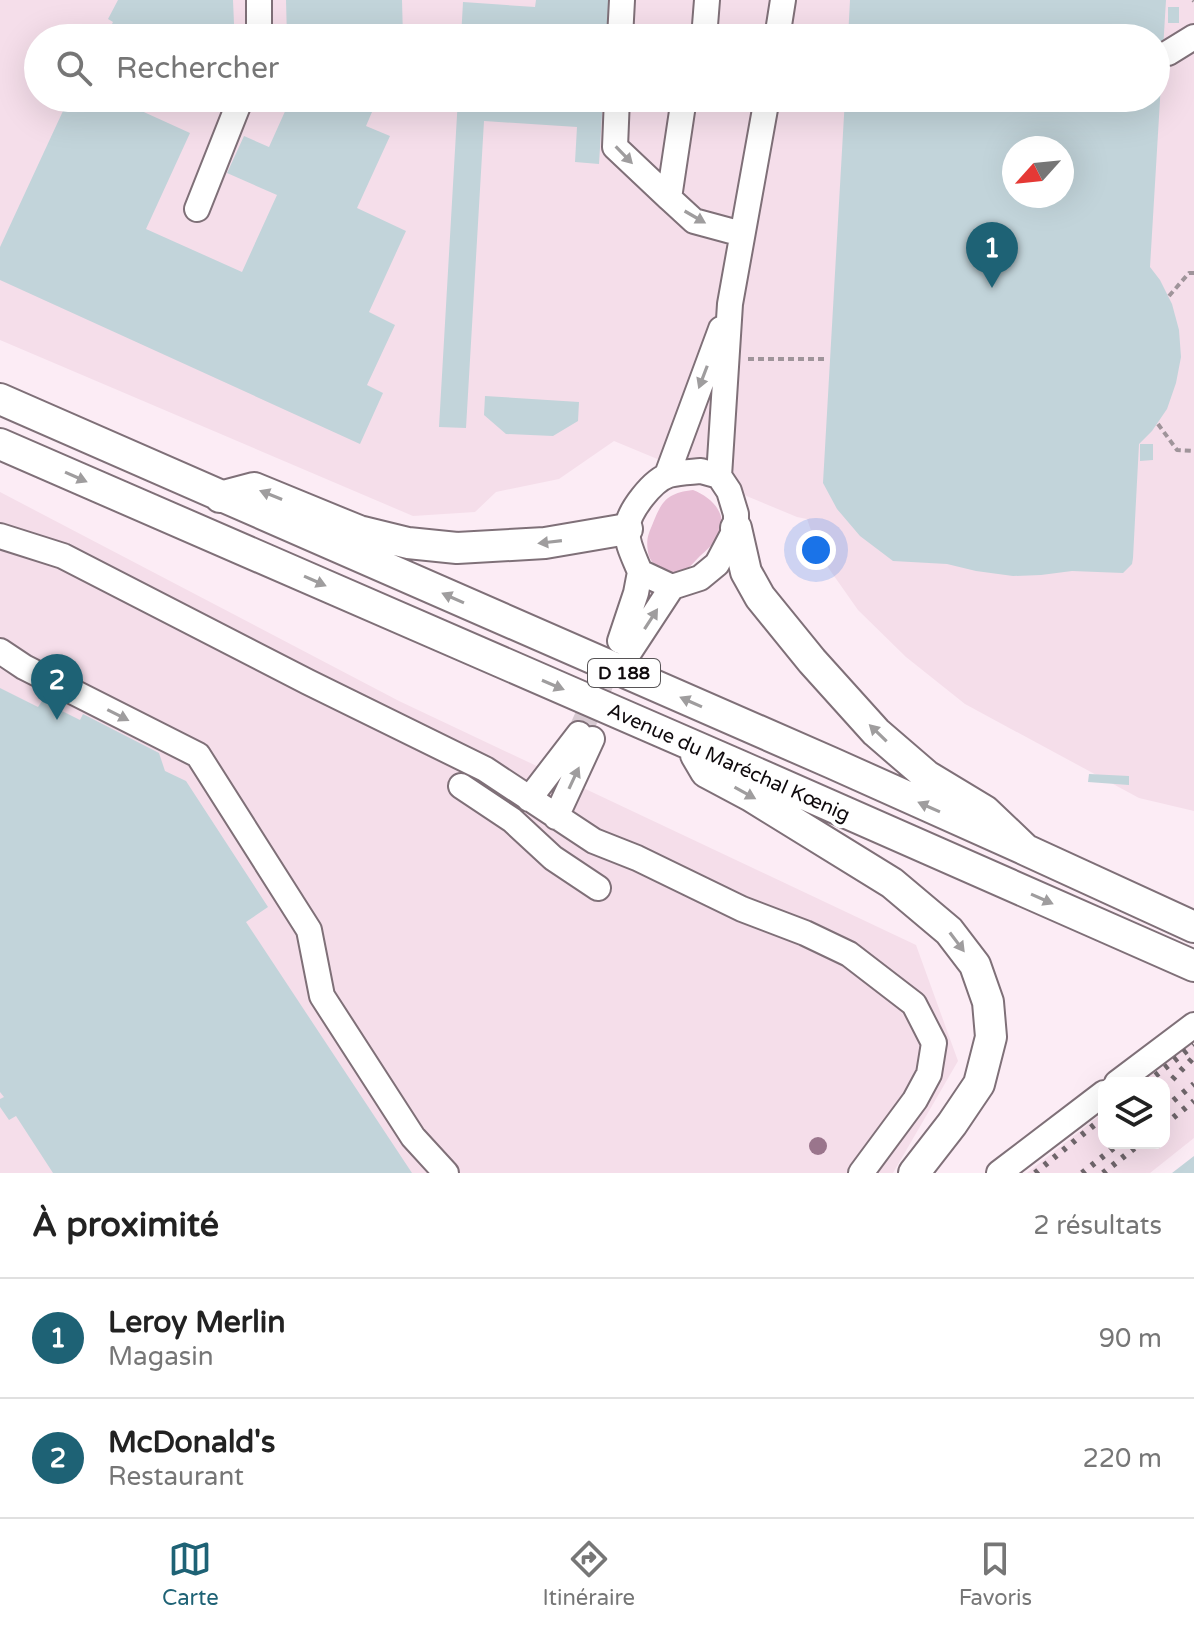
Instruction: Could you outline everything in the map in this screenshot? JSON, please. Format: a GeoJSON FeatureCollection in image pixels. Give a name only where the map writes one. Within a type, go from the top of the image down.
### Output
{"type":"FeatureCollection","features":[{"type":"Feature","properties":{"kind":"main road","name":"Avenue du Maréchal Kœnig"},"geometry":{"type":"LineString","coordinates":[[0,399],[1026,850]]}},
{"type":"Feature","properties":{"kind":"main road","name":"Avenue du Maréchal Kœnig"},"geometry":{"type":"LineString","coordinates":[[2,445],[1194,966]]}},
{"type":"Feature","properties":{"kind":"main road"},"geometry":{"type":"LineString","coordinates":[[220,497],[254,488],[359,531],[408,543],[457,548],[545,543],[627,529]]}},
{"type":"Feature","properties":{"kind":"main road"},"geometry":{"type":"LineString","coordinates":[[736,528],[746,572],[760,597],[812,661],[876,732],[927,776],[985,811],[1026,850]]}},
{"type":"Feature","properties":{"kind":"main road"},"geometry":{"type":"LineString","coordinates":[[689,743],[706,772],[751,796],[892,883],[949,931],[975,965],[988,1002],[991,1037],[979,1084],[914,1173]]}},
{"type":"Feature","properties":{"kind":"main road","name":"D 188"},"geometry":{"type":"LineString","coordinates":[[1026,850],[1194,927]]}},
{"type":"Feature","properties":{"kind":"street"},"geometry":{"type":"LineString","coordinates":[[259,0],[259,24]]}},
{"type":"Feature","properties":{"kind":"street"},"geometry":{"type":"LineString","coordinates":[[621,24],[622,0]]}},
{"type":"Feature","properties":{"kind":"street"},"geometry":{"type":"LineString","coordinates":[[705,24],[707,0]]}},
{"type":"Feature","properties":{"kind":"street"},"geometry":{"type":"LineString","coordinates":[[779,24],[783,0]]}},
{"type":"Feature","properties":{"kind":"street"},"geometry":{"type":"LineString","coordinates":[[1170,52],[1194,37]]}},
{"type":"Feature","properties":{"kind":"street"},"geometry":{"type":"LineString","coordinates":[[197,209],[235,112]]}},
{"type":"Feature","properties":{"kind":"street"},"geometry":{"type":"LineString","coordinates":[[616,112],[615,147],[694,221],[742,234]]}},
{"type":"Feature","properties":{"kind":"street"},"geometry":{"type":"LineString","coordinates":[[669,198],[682,112]]}},
{"type":"Feature","properties":{"kind":"street"},"geometry":{"type":"LineString","coordinates":[[730,304],[667,475],[648,491],[632,511],[627,529],[631,551],[640,572],[625,646],[672,587],[700,578],[717,564],[736,528],[736,514],[729,491],[719,476],[730,304],[764,112]]}},
{"type":"Feature","properties":{"kind":"street"},"geometry":{"type":"LineString","coordinates":[[667,475],[701,471],[719,476]]}},
{"type":"Feature","properties":{"kind":"street"},"geometry":{"type":"LineString","coordinates":[[0,536],[63,556],[485,769],[594,841],[849,954],[914,1004],[934,1043],[929,1074],[915,1100],[861,1173]]}},
{"type":"Feature","properties":{"kind":"street"},"geometry":{"type":"LineString","coordinates":[[640,572],[672,587]]}},
{"type":"Feature","properties":{"kind":"street"},"geometry":{"type":"LineString","coordinates":[[0,651],[24,667],[198,755],[309,930],[322,996],[413,1137],[446,1173]]}},
{"type":"Feature","properties":{"kind":"street"},"geometry":{"type":"LineString","coordinates":[[529,799],[586,737],[556,817]]}},
{"type":"Feature","properties":{"kind":"street"},"geometry":{"type":"LineString","coordinates":[[461,786],[512,820],[553,858],[598,888]]}},
{"type":"Feature","properties":{"kind":"street"},"geometry":{"type":"LineString","coordinates":[[1125,1077],[1194,1025]]}},
{"type":"Feature","properties":{"kind":"street"},"geometry":{"type":"LineString","coordinates":[[999,1173],[1098,1098]]}},
{"type":"Feature","properties":{"kind":"path"},"geometry":{"type":"LineString","coordinates":[[1169,296],[1189,273],[1194,273]]}},
{"type":"Feature","properties":{"kind":"path"},"geometry":{"type":"LineString","coordinates":[[738,359],[824,359]]}},
{"type":"Feature","properties":{"kind":"path"},"geometry":{"type":"LineString","coordinates":[[1158,424],[1177,450],[1194,451]]}},
{"type":"Feature","properties":{"kind":"shaded area"},"geometry":{"type":"Polygon","coordinates":[[[0,0],[1194,0],[1194,811],[1139,798],[965,704],[906,657],[858,610],[820,556],[807,519],[614,441],[559,479],[496,492],[475,512],[413,516],[0,340],[0,0]]]}},
{"type":"Feature","properties":{"kind":"shaded area"},"geometry":{"type":"Polygon","coordinates":[[[693,490],[717,508],[722,520],[721,530],[714,543],[686,569],[676,573],[665,572],[649,557],[649,534],[667,499],[693,490]]]}},
{"type":"Feature","properties":{"kind":"shaded area"},"geometry":{"type":"Polygon","coordinates":[[[0,492],[399,701],[916,945],[958,1061],[893,1173],[0,1173],[0,492]]]}},
{"type":"Feature","properties":{"kind":"shaded area"},"geometry":{"type":"Polygon","coordinates":[[[1194,1042],[1194,1138],[1150,1173],[1027,1173],[1098,1117],[1098,1149],[1170,1149],[1170,1077],[1149,1077],[1194,1042]]]}},
{"type":"Feature","properties":{"kind":"building"},"geometry":{"type":"Polygon","coordinates":[[[118,0],[233,0],[234,24],[112,24],[108,19],[118,0]]]}},
{"type":"Feature","properties":{"kind":"building"},"geometry":{"type":"Polygon","coordinates":[[[286,0],[402,0],[403,24],[287,24],[286,0]]]}},
{"type":"Feature","properties":{"kind":"building"},"geometry":{"type":"Polygon","coordinates":[[[536,0],[609,0],[608,24],[462,24],[463,2],[535,7],[536,0]]]}},
{"type":"Feature","properties":{"kind":"building"},"geometry":{"type":"Polygon","coordinates":[[[850,0],[1166,0],[1165,24],[849,24],[850,0]]]}},
{"type":"Feature","properties":{"kind":"building"},"geometry":{"type":"Polygon","coordinates":[[[1168,7],[1179,7],[1179,23],[1168,23],[1168,7]]]}},
{"type":"Feature","properties":{"kind":"building"},"geometry":{"type":"Polygon","coordinates":[[[63,112],[144,112],[190,133],[146,229],[242,272],[277,195],[227,173],[244,136],[269,147],[285,112],[372,112],[366,126],[390,136],[357,208],[406,231],[369,312],[395,325],[367,385],[383,393],[360,444],[0,280],[0,247],[63,112]]]}},
{"type":"Feature","properties":{"kind":"building"},"geometry":{"type":"Polygon","coordinates":[[[457,112],[602,112],[599,164],[575,162],[577,127],[484,121],[466,428],[439,427],[457,112]]]}},
{"type":"Feature","properties":{"kind":"building"},"geometry":{"type":"Polygon","coordinates":[[[844,112],[1159,112],[1150,267],[1172,304],[1179,330],[1181,357],[1167,409],[1139,444],[1132,564],[1123,573],[1072,571],[1013,576],[947,564],[893,561],[860,536],[837,509],[823,483],[844,112]]]}},
{"type":"Feature","properties":{"kind":"building"},"geometry":{"type":"Polygon","coordinates":[[[485,396],[579,402],[578,421],[553,436],[506,434],[484,415],[485,396]]]}},
{"type":"Feature","properties":{"kind":"building"},"geometry":{"type":"Polygon","coordinates":[[[1140,444],[1153,444],[1153,460],[1140,461],[1140,444]]]}},
{"type":"Feature","properties":{"kind":"building"},"geometry":{"type":"Polygon","coordinates":[[[0,688],[38,707],[42,701],[80,720],[83,714],[159,753],[165,771],[186,781],[268,907],[246,922],[412,1173],[53,1173],[16,1116],[9,1120],[0,1107],[0,1099],[4,1097],[0,1092],[0,688]]]}},
{"type":"Feature","properties":{"kind":"building"},"geometry":{"type":"Polygon","coordinates":[[[1089,774],[1129,776],[1129,785],[1088,782],[1089,774]]]}},
{"type":"Feature","properties":{"kind":"building"},"geometry":{"type":"Polygon","coordinates":[[[1194,1156],[1194,1173],[1172,1173],[1194,1156]]]}},
{"type":"Feature","properties":{"kind":"tunnel"},"geometry":{"type":"LineString","coordinates":[[579,734],[616,651]]}},
{"type":"Feature","properties":{"kind":"railway"},"geometry":{"type":"LineString","coordinates":[[1154,1077],[1194,1045]]}},
{"type":"Feature","properties":{"kind":"railway"},"geometry":{"type":"LineString","coordinates":[[1170,1082],[1194,1057]]}},
{"type":"Feature","properties":{"kind":"railway"},"geometry":{"type":"LineString","coordinates":[[1170,1103],[1194,1084]]}},
{"type":"Feature","properties":{"kind":"railway"},"geometry":{"type":"LineString","coordinates":[[1170,1120],[1194,1101]]}},
{"type":"Feature","properties":{"kind":"railway"},"geometry":{"type":"LineString","coordinates":[[1035,1173],[1098,1122]]}},
{"type":"Feature","properties":{"kind":"railway"},"geometry":{"type":"LineString","coordinates":[[1082,1173],[1112,1149]]}},
{"type":"Feature","properties":{"kind":"railway"},"geometry":{"type":"LineString","coordinates":[[1103,1173],[1133,1149]]}},
{"type":"Feature","properties":{"kind":"place","name":"Leroy Merlin"},"geometry":{"type":"Point","coordinates":[992,288]}},
{"type":"Feature","properties":{"kind":"place","name":"McDonald's"},"geometry":{"type":"Point","coordinates":[57,720]}}]}
